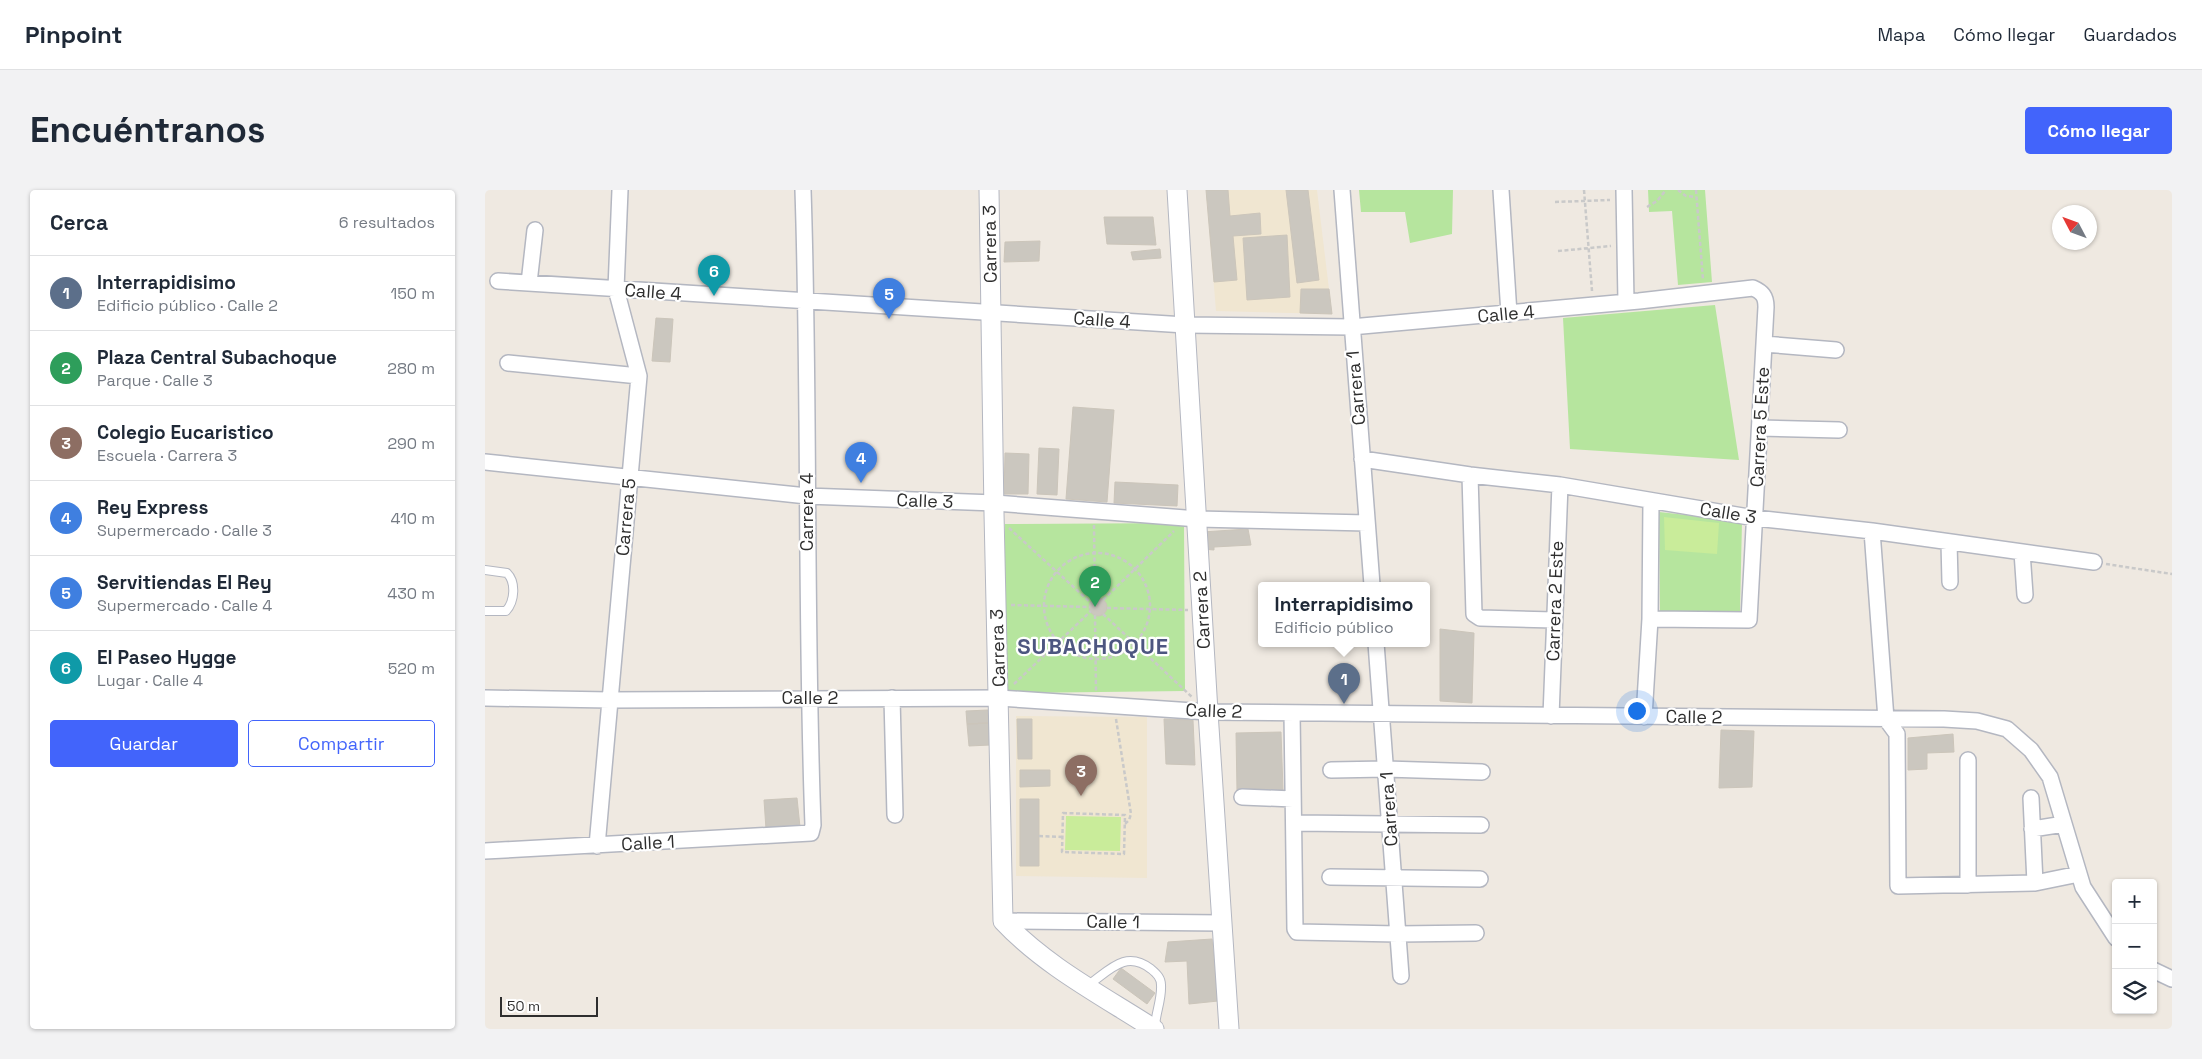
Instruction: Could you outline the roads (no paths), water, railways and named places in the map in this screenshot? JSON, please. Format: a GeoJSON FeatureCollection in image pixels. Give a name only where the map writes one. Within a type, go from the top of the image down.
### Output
{"type":"FeatureCollection","features":[{"type":"Feature","properties":{"kind":"street","name":"Carrera 5"},"geometry":{"type":"LineString","coordinates":[[597,846],[639,376],[616,289],[620,190]]}},
{"type":"Feature","properties":{"kind":"street","name":"Carrera 4"},"geometry":{"type":"LineString","coordinates":[[803,190],[807,302],[808,698],[813,825],[811,833]]}},
{"type":"Feature","properties":{"kind":"street","name":"Carrera 3"},"geometry":{"type":"LineString","coordinates":[[989,190],[1003,921]]}},
{"type":"Feature","properties":{"kind":"street","name":"Carrera 2"},"geometry":{"type":"LineString","coordinates":[[1177,190],[1193,519],[1203,610],[1207,712],[1229,1029]]}},
{"type":"Feature","properties":{"kind":"street","name":"Carrera 1"},"geometry":{"type":"LineString","coordinates":[[1342,190],[1372,582]]}},
{"type":"Feature","properties":{"kind":"street"},"geometry":{"type":"LineString","coordinates":[[1501,190],[1509,314]]}},
{"type":"Feature","properties":{"kind":"street"},"geometry":{"type":"LineString","coordinates":[[1624,194],[1626,302]]}},
{"type":"Feature","properties":{"kind":"street"},"geometry":{"type":"LineString","coordinates":[[529,283],[535,230]]}},
{"type":"Feature","properties":{"kind":"street","name":"Calle 4"},"geometry":{"type":"LineString","coordinates":[[498,281],[1185,325],[1351,327],[1593,306],[1704,290]]}},
{"type":"Feature","properties":{"kind":"street","name":"Carrera 5 Este"},"geometry":{"type":"LineString","coordinates":[[1650,620],[1749,620],[1766,300],[1761,291],[1753,288],[1704,290]]}},
{"type":"Feature","properties":{"kind":"street"},"geometry":{"type":"LineString","coordinates":[[1764,344],[1836,350]]}},
{"type":"Feature","properties":{"kind":"street"},"geometry":{"type":"LineString","coordinates":[[508,362],[639,376]]}},
{"type":"Feature","properties":{"kind":"street"},"geometry":{"type":"LineString","coordinates":[[1760,428],[1839,430]]}},
{"type":"Feature","properties":{"kind":"street","name":"Calle 3"},"geometry":{"type":"LineString","coordinates":[[1362,460],[1560,486],[1755,518],[1873,531],[2094,562]]}},
{"type":"Feature","properties":{"kind":"street","name":"Calle 3"},"geometry":{"type":"LineString","coordinates":[[485,462],[629,479],[807,496],[995,508],[1093,511],[1193,519],[1367,523]]}},
{"type":"Feature","properties":{"kind":"street"},"geometry":{"type":"LineString","coordinates":[[1470,475],[1474,614],[1480,618],[1554,620]]}},
{"type":"Feature","properties":{"kind":"street","name":"Carrera 2 Este"},"geometry":{"type":"LineString","coordinates":[[1551,716],[1560,486]]}},
{"type":"Feature","properties":{"kind":"street"},"geometry":{"type":"LineString","coordinates":[[1645,717],[1650,620],[1651,501]]}},
{"type":"Feature","properties":{"kind":"street"},"geometry":{"type":"LineString","coordinates":[[1873,531],[1886,719],[1897,734],[1898,886],[2035,883],[2079,874]]}},
{"type":"Feature","properties":{"kind":"street"},"geometry":{"type":"LineString","coordinates":[[1949,542],[1950,582]]}},
{"type":"Feature","properties":{"kind":"street"},"geometry":{"type":"LineString","coordinates":[[2022,552],[2025,595]]}},
{"type":"Feature","properties":{"kind":"street","name":"Carrera 1"},"geometry":{"type":"LineString","coordinates":[[1376,647],[1401,976]]}},
{"type":"Feature","properties":{"kind":"street","name":"Calle 2"},"geometry":{"type":"LineString","coordinates":[[485,698],[610,700],[999,698],[1207,712],[1381,712],[1551,716],[1944,719],[1977,721],[2007,729],[2031,750],[2050,777],[2083,887],[2112,932]]}},
{"type":"Feature","properties":{"kind":"street"},"geometry":{"type":"LineString","coordinates":[[892,698],[895,815]]}},
{"type":"Feature","properties":{"kind":"street"},"geometry":{"type":"LineString","coordinates":[[1292,713],[1295,929],[1297,932],[1476,933]]}},
{"type":"Feature","properties":{"kind":"street"},"geometry":{"type":"LineString","coordinates":[[1968,760],[1968,884]]}},
{"type":"Feature","properties":{"kind":"street"},"geometry":{"type":"LineString","coordinates":[[1331,770],[1385,768],[1482,772]]}},
{"type":"Feature","properties":{"kind":"street"},"geometry":{"type":"LineString","coordinates":[[1242,797],[1293,799]]}},
{"type":"Feature","properties":{"kind":"street"},"geometry":{"type":"LineString","coordinates":[[2031,798],[2035,883]]}},
{"type":"Feature","properties":{"kind":"street"},"geometry":{"type":"LineString","coordinates":[[1294,823],[1481,824]]}},
{"type":"Feature","properties":{"kind":"street"},"geometry":{"type":"LineString","coordinates":[[2033,829],[2064,824]]}},
{"type":"Feature","properties":{"kind":"street","name":"Calle 1"},"geometry":{"type":"LineString","coordinates":[[485,851],[811,833]]}},
{"type":"Feature","properties":{"kind":"street"},"geometry":{"type":"LineString","coordinates":[[1330,877],[1480,880]]}},
{"type":"Feature","properties":{"kind":"street"},"geometry":{"type":"LineString","coordinates":[[1003,921],[1030,946],[1087,986],[1155,1029]]}},
{"type":"Feature","properties":{"kind":"street","name":"Calle 1"},"geometry":{"type":"LineString","coordinates":[[1003,921],[1222,923]]}},
{"type":"Feature","properties":{"kind":"street"},"geometry":{"type":"LineString","coordinates":[[2157,972],[2172,979]]}},
{"type":"Feature","properties":{"kind":"lane"},"geometry":{"type":"LineString","coordinates":[[485,570],[507,573],[513,581],[509,607],[506,610],[485,611]]}},
{"type":"Feature","properties":{"kind":"lane"},"geometry":{"type":"LineString","coordinates":[[1087,986],[1128,960],[1141,962],[1153,971],[1160,980],[1161,997],[1155,1029]]}},
{"type":"Feature","properties":{"kind":"lane"},"geometry":{"type":"LineString","coordinates":[[1108,972],[1116,974]]}},
{"type":"Feature","properties":{"kind":"lane"},"geometry":{"type":"LineString","coordinates":[[1152,998],[1158,1007]]}},
{"type":"Feature","properties":{"kind":"place","name":"El Paseo Hygge"},"geometry":{"type":"Point","coordinates":[714,296]}},
{"type":"Feature","properties":{"kind":"place","name":"Servitiendas El Rey"},"geometry":{"type":"Point","coordinates":[889,319]}},
{"type":"Feature","properties":{"kind":"place","name":"Rey Express"},"geometry":{"type":"Point","coordinates":[861,483]}},
{"type":"Feature","properties":{"kind":"place","name":"Plaza Central Subachoque"},"geometry":{"type":"Point","coordinates":[1095,607]}},
{"type":"Feature","properties":{"kind":"place","name":"Interrapidisimo"},"geometry":{"type":"Point","coordinates":[1344,704]}},
{"type":"Feature","properties":{"kind":"place","name":"Colegio Eucaristico"},"geometry":{"type":"Point","coordinates":[1081,796]}},
{"type":"Feature","properties":{"kind":"district","name":"SUBACHOQUE"},"geometry":{"type":"Point","coordinates":[1093,646]}}]}
